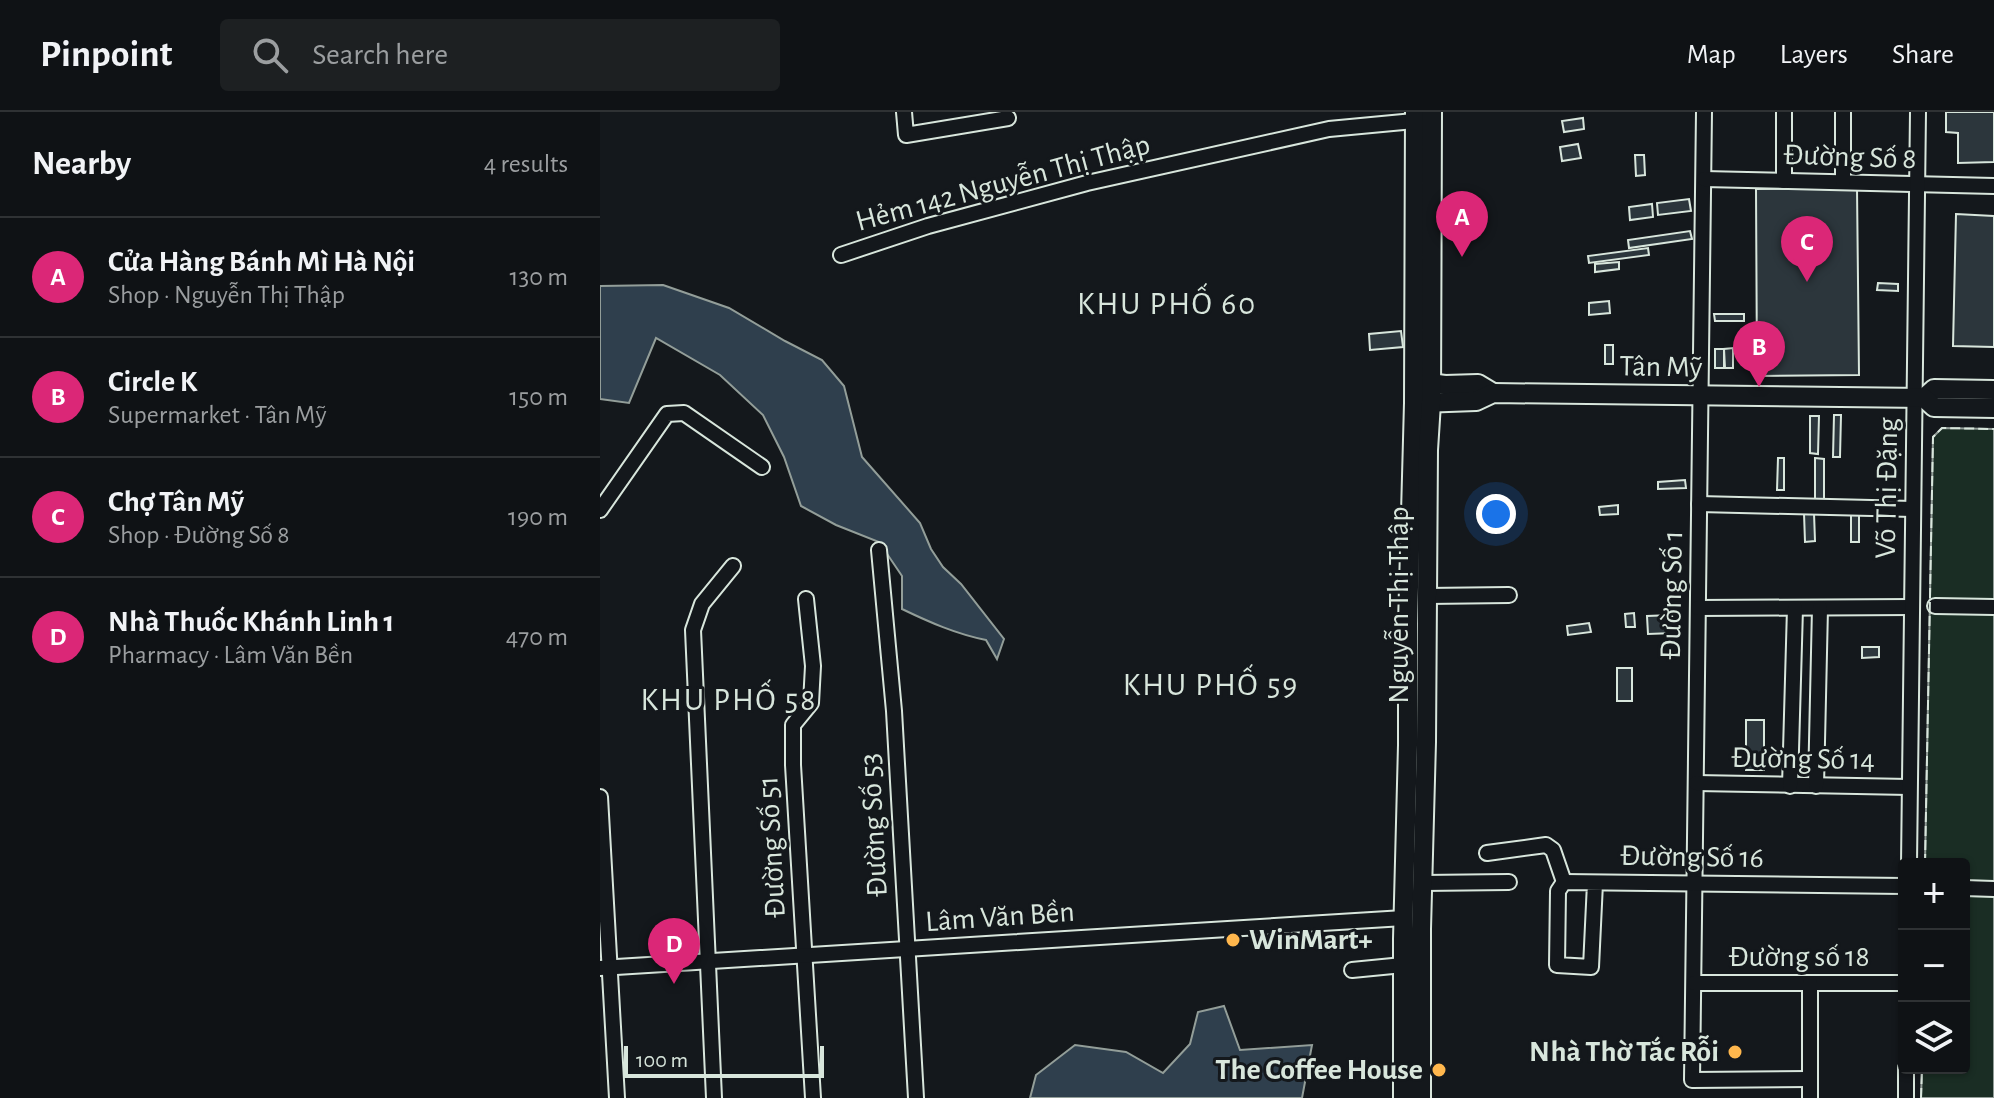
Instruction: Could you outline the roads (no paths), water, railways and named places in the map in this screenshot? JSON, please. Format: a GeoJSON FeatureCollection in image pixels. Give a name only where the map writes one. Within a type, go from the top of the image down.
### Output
{"type":"FeatureCollection","features":[{"type":"Feature","properties":{"kind":"main road","name":"Nguyễn Thị Thập"},"geometry":{"type":"LineString","coordinates":[[1422,382],[1432,112]]}},
{"type":"Feature","properties":{"kind":"main road","name":"Nguyễn Thị Thập"},"geometry":{"type":"LineString","coordinates":[[1414,116],[1422,403],[1408,624],[1413,918],[1421,1098]]}},
{"type":"Feature","properties":{"kind":"main road","name":"Tân Mỹ"},"geometry":{"type":"LineString","coordinates":[[1422,382],[1478,384],[1493,393]]}},
{"type":"Feature","properties":{"kind":"main road","name":"Tân Mỹ"},"geometry":{"type":"LineString","coordinates":[[1919,398],[1934,389],[1994,390]]}},
{"type":"Feature","properties":{"kind":"main road","name":"Tân Mỹ"},"geometry":{"type":"LineString","coordinates":[[1422,403],[1476,401],[1493,393],[1919,398],[1934,407],[1994,408]]}},
{"type":"Feature","properties":{"kind":"main road","name":"Nguyễn Thị Thập"},"geometry":{"type":"LineString","coordinates":[[1403,1098],[1403,965],[1423,883],[1427,596],[1420,450]]}},
{"type":"Feature","properties":{"kind":"street"},"geometry":{"type":"LineString","coordinates":[[904,112],[906,135],[1008,118]]}},
{"type":"Feature","properties":{"kind":"street","name":"Đường Số 1"},"geometry":{"type":"LineString","coordinates":[[1704,112],[1692,1080],[1809,1079]]}},
{"type":"Feature","properties":{"kind":"street"},"geometry":{"type":"LineString","coordinates":[[1784,112],[1784,181]]}},
{"type":"Feature","properties":{"kind":"street"},"geometry":{"type":"LineString","coordinates":[[1843,112],[1843,182]]}},
{"type":"Feature","properties":{"kind":"street","name":"Võ Thị Đặng"},"geometry":{"type":"LineString","coordinates":[[1909,858],[1913,509],[1919,398],[1918,112]]}},
{"type":"Feature","properties":{"kind":"street","name":"Hẻm 142 Nguyễn Thị Thập"},"geometry":{"type":"LineString","coordinates":[[841,255],[928,226],[1087,183],[1329,129],[1414,116]]}},
{"type":"Feature","properties":{"kind":"street","name":"Đường Số 8"},"geometry":{"type":"LineString","coordinates":[[1704,179],[1994,186]]}},
{"type":"Feature","properties":{"kind":"street"},"geometry":{"type":"LineString","coordinates":[[600,510],[667,414],[684,413],[762,467]]}},
{"type":"Feature","properties":{"kind":"street"},"geometry":{"type":"LineString","coordinates":[[1699,504],[1913,509]]}},
{"type":"Feature","properties":{"kind":"street","name":"Đường Số 53"},"geometry":{"type":"LineString","coordinates":[[879,550],[894,711],[916,1098]]}},
{"type":"Feature","properties":{"kind":"street"},"geometry":{"type":"LineString","coordinates":[[714,1098],[693,630],[702,604],[733,566]]}},
{"type":"Feature","properties":{"kind":"street"},"geometry":{"type":"LineString","coordinates":[[1427,596],[1509,595]]}},
{"type":"Feature","properties":{"kind":"street","name":"Đường Số 51"},"geometry":{"type":"LineString","coordinates":[[806,599],[813,666],[811,703],[793,725],[793,738],[813,1098]]}},
{"type":"Feature","properties":{"kind":"street"},"geometry":{"type":"LineString","coordinates":[[1935,606],[1994,607]]}},
{"type":"Feature","properties":{"kind":"street"},"geometry":{"type":"LineString","coordinates":[[1698,608],[1912,607]]}},
{"type":"Feature","properties":{"kind":"street"},"geometry":{"type":"LineString","coordinates":[[1790,786],[1795,608]]}},
{"type":"Feature","properties":{"kind":"street"},"geometry":{"type":"LineString","coordinates":[[1816,786],[1820,608]]}},
{"type":"Feature","properties":{"kind":"street","name":"Đường Số 14"},"geometry":{"type":"LineString","coordinates":[[1696,783],[1909,787]]}},
{"type":"Feature","properties":{"kind":"street"},"geometry":{"type":"LineString","coordinates":[[600,797],[605,968],[617,1098]]}},
{"type":"Feature","properties":{"kind":"street"},"geometry":{"type":"LineString","coordinates":[[1487,853],[1546,845],[1553,850],[1564,882],[1558,891],[1557,965],[1591,967],[1595,883]]}},
{"type":"Feature","properties":{"kind":"street"},"geometry":{"type":"LineString","coordinates":[[1423,883],[1509,882]]}},
{"type":"Feature","properties":{"kind":"street","name":"Đường Số 16"},"geometry":{"type":"LineString","coordinates":[[1564,882],[1898,886]]}},
{"type":"Feature","properties":{"kind":"street"},"geometry":{"type":"LineString","coordinates":[[1970,888],[1994,889]]}},
{"type":"Feature","properties":{"kind":"street","name":"Lâm Văn Bền"},"geometry":{"type":"LineString","coordinates":[[605,968],[1413,918]]}},
{"type":"Feature","properties":{"kind":"street"},"geometry":{"type":"LineString","coordinates":[[1352,970],[1403,965]]}},
{"type":"Feature","properties":{"kind":"street","name":"Đường số 18"},"geometry":{"type":"LineString","coordinates":[[1694,983],[1898,983]]}},
{"type":"Feature","properties":{"kind":"street"},"geometry":{"type":"LineString","coordinates":[[1810,983],[1810,1098]]}},
{"type":"Feature","properties":{"kind":"street"},"geometry":{"type":"LineString","coordinates":[[1906,1074],[1906,1098]]}},
{"type":"Feature","properties":{"kind":"water"},"geometry":{"type":"Polygon","coordinates":[[[663,285],[729,308],[822,360],[844,386],[862,457],[920,523],[943,567],[961,584],[1004,639],[997,659],[986,640],[943,627],[902,609],[902,576],[879,542],[836,525],[801,506],[784,457],[763,415],[720,375],[656,338],[629,403],[600,399],[600,286],[663,285]]]}},
{"type":"Feature","properties":{"kind":"water"},"geometry":{"type":"Polygon","coordinates":[[[1224,1006],[1240,1050],[1312,1045],[1302,1098],[1030,1098],[1036,1075],[1075,1045],[1126,1052],[1163,1073],[1190,1044],[1198,1012],[1224,1006]]]}},
{"type":"Feature","properties":{"kind":"place","name":"Cửa Hàng Bánh Mì Hà Nội"},"geometry":{"type":"Point","coordinates":[1462,257]}},
{"type":"Feature","properties":{"kind":"place","name":"Chợ Tân Mỹ"},"geometry":{"type":"Point","coordinates":[1807,282]}},
{"type":"Feature","properties":{"kind":"place","name":"Circle K"},"geometry":{"type":"Point","coordinates":[1759,387]}},
{"type":"Feature","properties":{"kind":"place","name":"WinMart+"},"geometry":{"type":"Point","coordinates":[1233,940]}},
{"type":"Feature","properties":{"kind":"place","name":"Nhà Thuốc Khánh Linh 1"},"geometry":{"type":"Point","coordinates":[674,984]}},
{"type":"Feature","properties":{"kind":"place","name":"Nhà Thờ Tắc Rỗi"},"geometry":{"type":"Point","coordinates":[1735,1052]}},
{"type":"Feature","properties":{"kind":"place","name":"The Coffee House"},"geometry":{"type":"Point","coordinates":[1439,1070]}},
{"type":"Feature","properties":{"kind":"district","name":"KHU PHỐ 60"},"geometry":{"type":"Point","coordinates":[1167,304]}},
{"type":"Feature","properties":{"kind":"district","name":"KHU PHỐ 59"},"geometry":{"type":"Point","coordinates":[1211,685]}},
{"type":"Feature","properties":{"kind":"district","name":"KHU PHỐ 58"},"geometry":{"type":"Point","coordinates":[729,700]}}]}
